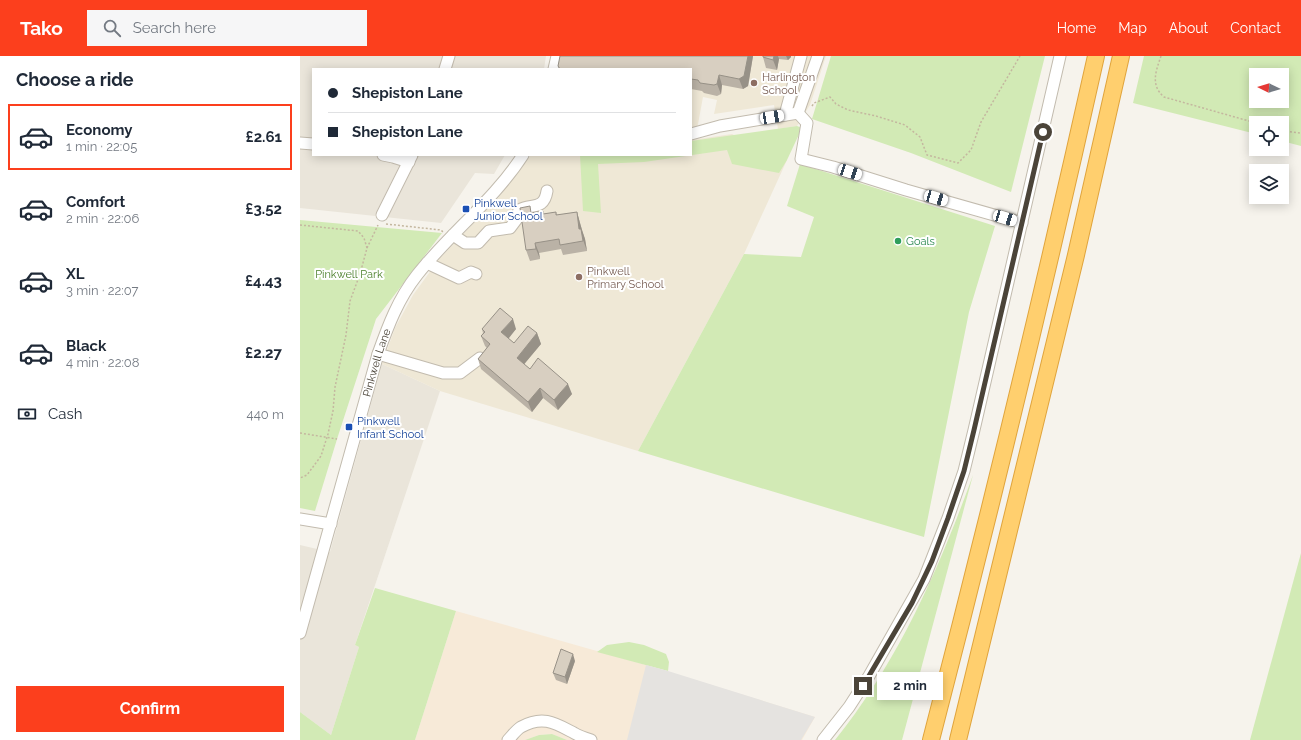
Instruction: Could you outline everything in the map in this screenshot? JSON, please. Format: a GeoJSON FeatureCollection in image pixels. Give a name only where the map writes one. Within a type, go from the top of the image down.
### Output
{"type":"FeatureCollection","features":[{"type":"Feature","properties":{"kind":"highway"},"geometry":{"type":"LineString","coordinates":[[931,740],[988,516],[1096,56]]}},
{"type":"Feature","properties":{"kind":"highway"},"geometry":{"type":"LineString","coordinates":[[958,740],[1074,263],[1121,56]]}},
{"type":"Feature","properties":{"kind":"street"},"geometry":{"type":"LineString","coordinates":[[445,68],[449,56]]}},
{"type":"Feature","properties":{"kind":"street"},"geometry":{"type":"LineString","coordinates":[[554,68],[557,56]]}},
{"type":"Feature","properties":{"kind":"street"},"geometry":{"type":"LineString","coordinates":[[785,115],[801,56]]}},
{"type":"Feature","properties":{"kind":"street"},"geometry":{"type":"LineString","coordinates":[[798,113],[818,56]]}},
{"type":"Feature","properties":{"kind":"street"},"geometry":{"type":"LineString","coordinates":[[823,740],[849,707],[870,676],[912,603],[932,561],[948,518],[964,471],[1060,56]]}},
{"type":"Feature","properties":{"kind":"street"},"geometry":{"type":"LineString","coordinates":[[692,134],[720,126],[798,113]]}},
{"type":"Feature","properties":{"kind":"street"},"geometry":{"type":"LineString","coordinates":[[798,113],[807,122],[801,159],[833,167],[906,190],[1022,223]]}},
{"type":"Feature","properties":{"kind":"street"},"geometry":{"type":"LineString","coordinates":[[300,142],[312,144]]}},
{"type":"Feature","properties":{"kind":"street"},"geometry":{"type":"LineString","coordinates":[[381,218],[410,159],[388,156]]}},
{"type":"Feature","properties":{"kind":"street","name":"Pinkwell Lane"},"geometry":{"type":"LineString","coordinates":[[300,633],[378,354],[392,316],[402,296],[416,276],[509,175],[522,156]]}},
{"type":"Feature","properties":{"kind":"street"},"geometry":{"type":"LineString","coordinates":[[451,237],[465,243],[478,243],[489,231],[510,228],[516,220],[519,210],[538,205],[546,196],[547,191]]}},
{"type":"Feature","properties":{"kind":"street"},"geometry":{"type":"LineString","coordinates":[[427,263],[454,277],[459,278],[472,272],[476,274]]}},
{"type":"Feature","properties":{"kind":"street"},"geometry":{"type":"LineString","coordinates":[[378,354],[443,373],[460,373],[480,358]]}},
{"type":"Feature","properties":{"kind":"street"},"geometry":{"type":"LineString","coordinates":[[300,519],[331,524]]}},
{"type":"Feature","properties":{"kind":"street"},"geometry":{"type":"LineString","coordinates":[[508,740],[520,727],[543,720],[556,723],[591,740]]}},
{"type":"Feature","properties":{"kind":"path"},"geometry":{"type":"LineString","coordinates":[[807,122],[810,116],[810,108],[814,103],[830,96],[836,104],[848,110],[876,116],[905,125],[920,137],[927,155],[958,163],[971,150],[981,122],[1020,56]]}},
{"type":"Feature","properties":{"kind":"path"},"geometry":{"type":"LineString","coordinates":[[1161,56],[1156,76],[1156,84],[1159,92],[1164,97],[1249,121]]}},
{"type":"Feature","properties":{"kind":"path"},"geometry":{"type":"LineString","coordinates":[[1289,132],[1301,133]]}},
{"type":"Feature","properties":{"kind":"path"},"geometry":{"type":"LineString","coordinates":[[487,199],[491,203],[495,197],[517,213]]}},
{"type":"Feature","properties":{"kind":"path"},"geometry":{"type":"LineString","coordinates":[[381,218],[384,224],[396,224],[442,230],[451,237]]}},
{"type":"Feature","properties":{"kind":"path"},"geometry":{"type":"LineString","coordinates":[[300,478],[307,475],[321,456],[327,437],[333,411],[335,387],[346,335],[350,301],[360,274],[367,248],[381,218]]}},
{"type":"Feature","properties":{"kind":"path"},"geometry":{"type":"LineString","coordinates":[[300,225],[358,231],[364,238],[367,248]]}},
{"type":"Feature","properties":{"kind":"path"},"geometry":{"type":"LineString","coordinates":[[300,433],[337,439]]}},
{"type":"Feature","properties":{"kind":"shaded area"},"geometry":{"type":"Polygon","coordinates":[[[300,56],[546,56],[544,68],[312,68],[312,156],[504,156],[494,174],[475,173],[441,223],[300,208],[300,56]]]}},
{"type":"Feature","properties":{"kind":"shaded area","name":"Harlington School"},"geometry":{"type":"Polygon","coordinates":[[[565,56],[826,56],[810,105],[797,126],[778,129],[774,105],[714,114],[717,100],[703,97],[698,124],[696,129],[692,130],[692,68],[563,68],[565,56]]]}},
{"type":"Feature","properties":{"kind":"shaded area","name":"Pinkwell Primary School"},"geometry":{"type":"Polygon","coordinates":[[[732,134],[787,160],[744,254],[638,451],[440,391],[382,364],[395,328],[413,295],[440,258],[498,198],[530,156],[692,156],[692,140],[732,134]]]}},
{"type":"Feature","properties":{"kind":"shaded area"},"geometry":{"type":"Polygon","coordinates":[[[382,364],[440,391],[355,645],[359,647],[331,735],[300,712],[300,545],[330,552],[382,364]]]}},
{"type":"Feature","properties":{"kind":"shaded area"},"geometry":{"type":"Polygon","coordinates":[[[456,611],[646,665],[815,717],[802,740],[567,740],[552,734],[539,735],[525,740],[415,740],[456,611]]]}},
{"type":"Feature","properties":{"kind":"shaded area"},"geometry":{"type":"Polygon","coordinates":[[[646,665],[815,717],[801,740],[627,740],[646,665]]]}},
{"type":"Feature","properties":{"kind":"green space"},"geometry":{"type":"Polygon","coordinates":[[[831,56],[1045,56],[1011,192],[911,153],[812,119],[831,56]]]}},
{"type":"Feature","properties":{"kind":"green space"},"geometry":{"type":"Polygon","coordinates":[[[1144,56],[1301,56],[1301,146],[1289,143],[1289,116],[1249,116],[1249,132],[1133,103],[1144,56]]]}},
{"type":"Feature","properties":{"kind":"green space"},"geometry":{"type":"Polygon","coordinates":[[[797,126],[802,128],[787,160],[779,173],[732,164],[727,150],[692,155],[692,141],[797,126]]]}},
{"type":"Feature","properties":{"kind":"green space"},"geometry":{"type":"Polygon","coordinates":[[[580,156],[686,156],[644,162],[598,164],[601,213],[583,211],[580,156]]]}},
{"type":"Feature","properties":{"kind":"green space"},"geometry":{"type":"Polygon","coordinates":[[[800,164],[995,226],[969,312],[924,537],[638,451],[744,254],[801,257],[814,217],[787,206],[800,164]]]}},
{"type":"Feature","properties":{"kind":"green space","name":"Pinkwell Park"},"geometry":{"type":"Polygon","coordinates":[[[300,220],[442,233],[376,319],[315,511],[300,508],[300,220]]]}},
{"type":"Feature","properties":{"kind":"green space"},"geometry":{"type":"Polygon","coordinates":[[[973,475],[902,740],[835,740],[858,710],[878,679],[915,614],[946,545],[973,475]]]}},
{"type":"Feature","properties":{"kind":"green space"},"geometry":{"type":"Polygon","coordinates":[[[1301,553],[1301,740],[1250,740],[1301,553]]]}},
{"type":"Feature","properties":{"kind":"green space"},"geometry":{"type":"Polygon","coordinates":[[[375,588],[456,611],[415,740],[300,740],[300,712],[331,735],[359,647],[355,645],[375,588]]]}},
{"type":"Feature","properties":{"kind":"green space"},"geometry":{"type":"Polygon","coordinates":[[[629,642],[644,645],[666,654],[669,662],[668,671],[597,652],[607,645],[629,642]]]}},
{"type":"Feature","properties":{"kind":"green space"},"geometry":{"type":"Polygon","coordinates":[[[552,734],[567,740],[525,740],[539,735],[552,734]]]}},
{"type":"Feature","properties":{"kind":"building"},"geometry":{"type":"Polygon","coordinates":[[[560,56],[748,56],[744,76],[739,79],[719,75],[717,84],[714,85],[700,83],[698,80],[692,79],[692,68],[559,68],[558,66],[560,56]]]}},
{"type":"Feature","properties":{"kind":"building"},"geometry":{"type":"Polygon","coordinates":[[[763,56],[774,56],[773,60],[763,56]]]}},
{"type":"Feature","properties":{"kind":"building"},"geometry":{"type":"Polygon","coordinates":[[[530,206],[531,213],[543,211],[543,214],[556,212],[556,215],[577,212],[579,229],[581,229],[583,241],[560,245],[559,239],[535,243],[536,249],[526,250],[520,208],[530,206]]]}},
{"type":"Feature","properties":{"kind":"building"},"geometry":{"type":"Polygon","coordinates":[[[500,308],[513,319],[501,332],[514,343],[528,326],[537,333],[517,358],[530,369],[538,358],[568,384],[554,400],[540,388],[528,402],[478,359],[490,344],[481,336],[485,332],[482,329],[500,308]]]}},
{"type":"Feature","properties":{"kind":"building"},"geometry":{"type":"Polygon","coordinates":[[[561,649],[573,654],[565,677],[553,673],[561,649]]]}},
{"type":"Feature","properties":{"kind":"place","name":"Harlington School"},"geometry":{"type":"Point","coordinates":[754,83]}},
{"type":"Feature","properties":{"kind":"place","name":"Pinkwell Junior School"},"geometry":{"type":"Point","coordinates":[466,209]}},
{"type":"Feature","properties":{"kind":"place","name":"Goals"},"geometry":{"type":"Point","coordinates":[898,241]}},
{"type":"Feature","properties":{"kind":"place","name":"Pinkwell Primary School"},"geometry":{"type":"Point","coordinates":[579,277]}},
{"type":"Feature","properties":{"kind":"place","name":"Pinkwell Infant School"},"geometry":{"type":"Point","coordinates":[349,427]}},
{"type":"Feature","properties":{"kind":"route"},"geometry":{"type":"LineString","coordinates":[[863,686],[912,603],[924,579],[948,518],[964,471],[1043,132]]}}]}
